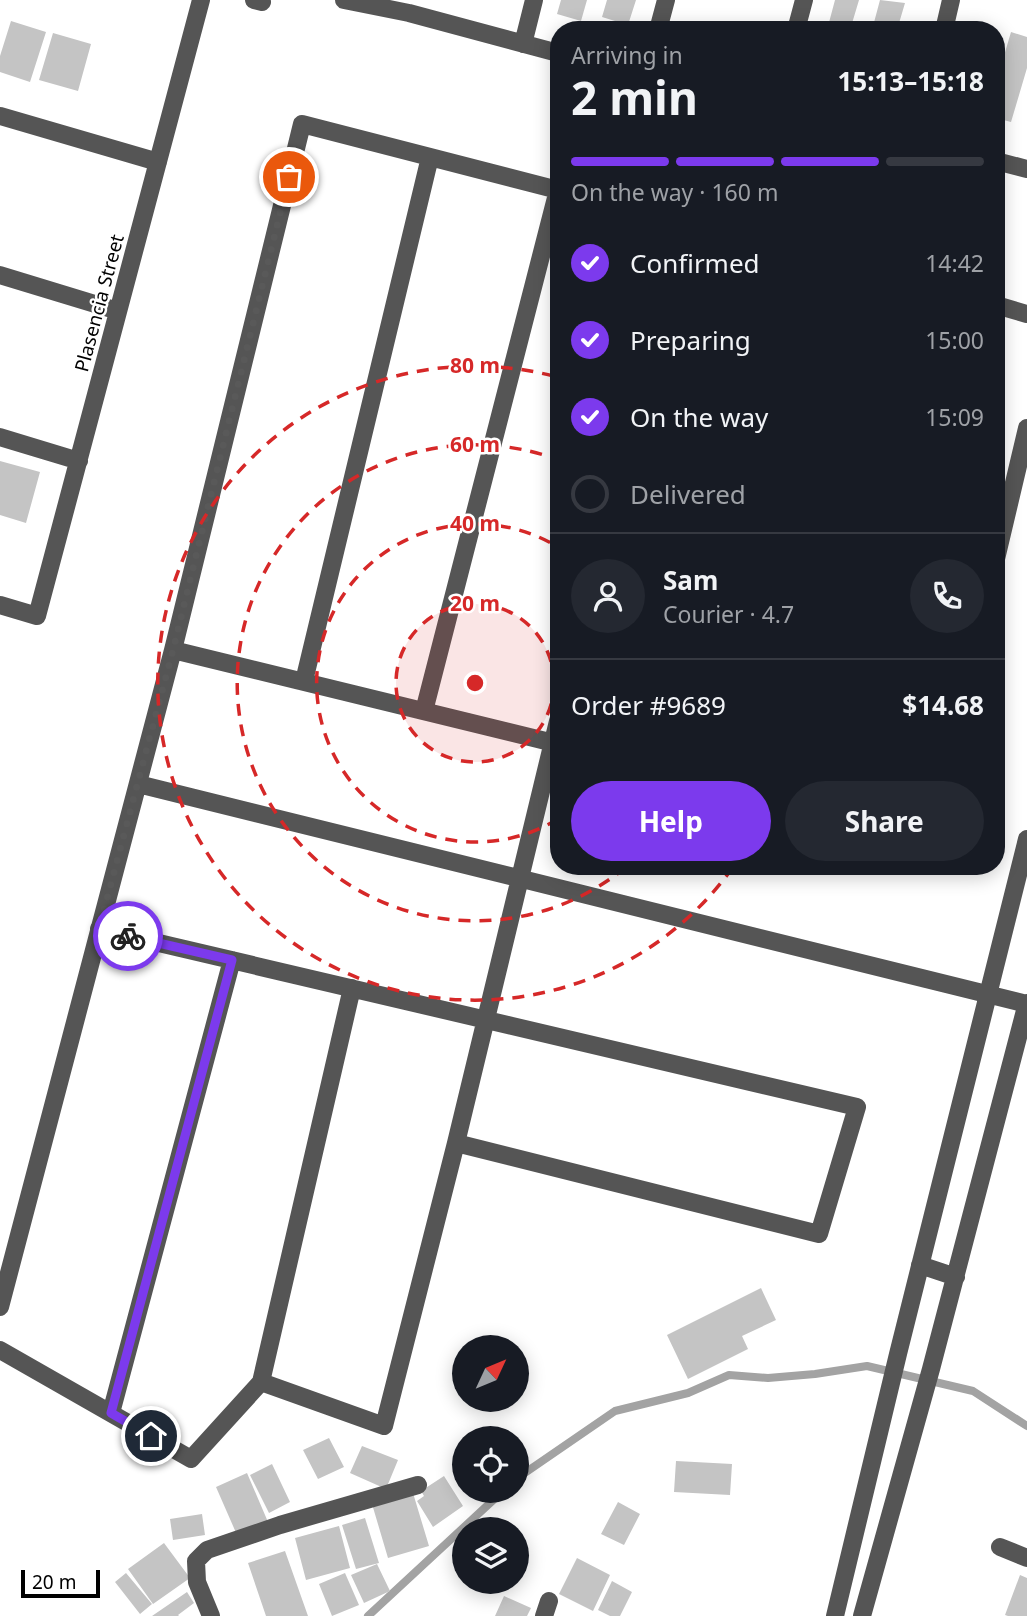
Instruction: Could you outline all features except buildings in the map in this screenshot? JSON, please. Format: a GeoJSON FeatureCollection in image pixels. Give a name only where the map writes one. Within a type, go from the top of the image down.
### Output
{"type":"FeatureCollection","features":[{"type":"Feature","properties":{"kind":"street","name":"Plasencia Street"},"geometry":{"type":"LineString","coordinates":[[0,605],[37,616],[201,0]]}},
{"type":"Feature","properties":{"kind":"street"},"geometry":{"type":"LineString","coordinates":[[344,0],[410,7],[550,51]]}},
{"type":"Feature","properties":{"kind":"street"},"geometry":{"type":"LineString","coordinates":[[523,44],[534,0]]}},
{"type":"Feature","properties":{"kind":"street"},"geometry":{"type":"LineString","coordinates":[[660,21],[666,0]]}},
{"type":"Feature","properties":{"kind":"street"},"geometry":{"type":"LineString","coordinates":[[798,21],[804,0]]}},
{"type":"Feature","properties":{"kind":"street"},"geometry":{"type":"LineString","coordinates":[[946,21],[951,0]]}},
{"type":"Feature","properties":{"kind":"street"},"geometry":{"type":"LineString","coordinates":[[0,116],[158,162]]}},
{"type":"Feature","properties":{"kind":"street"},"geometry":{"type":"LineString","coordinates":[[0,1307],[173,650],[302,124],[550,188]]}},
{"type":"Feature","properties":{"kind":"street"},"geometry":{"type":"LineString","coordinates":[[304,681],[429,157]]}},
{"type":"Feature","properties":{"kind":"street"},"geometry":{"type":"LineString","coordinates":[[1005,163],[1027,169]]}},
{"type":"Feature","properties":{"kind":"street"},"geometry":{"type":"LineString","coordinates":[[424,711],[550,221]]}},
{"type":"Feature","properties":{"kind":"street"},"geometry":{"type":"LineString","coordinates":[[0,275],[118,311]]}},
{"type":"Feature","properties":{"kind":"street"},"geometry":{"type":"LineString","coordinates":[[1005,308],[1027,314]]}},
{"type":"Feature","properties":{"kind":"street"},"geometry":{"type":"LineString","coordinates":[[1005,521],[1027,428]]}},
{"type":"Feature","properties":{"kind":"street"},"geometry":{"type":"LineString","coordinates":[[0,436],[79,461]]}},
{"type":"Feature","properties":{"kind":"street"},"geometry":{"type":"LineString","coordinates":[[173,650],[550,742]]}},
{"type":"Feature","properties":{"kind":"street"},"geometry":{"type":"LineString","coordinates":[[261,1382],[384,1426],[550,763]]}},
{"type":"Feature","properties":{"kind":"street"},"geometry":{"type":"LineString","coordinates":[[138,784],[1027,1003],[956,1277],[862,1616]]}},
{"type":"Feature","properties":{"kind":"street"},"geometry":{"type":"LineString","coordinates":[[835,1616],[1027,839]]}},
{"type":"Feature","properties":{"kind":"street"},"geometry":{"type":"LineString","coordinates":[[99,929],[857,1107],[819,1234],[456,1143]]}},
{"type":"Feature","properties":{"kind":"street"},"geometry":{"type":"LineString","coordinates":[[111,1413],[232,960]]}},
{"type":"Feature","properties":{"kind":"street"},"geometry":{"type":"LineString","coordinates":[[0,1350],[191,1459],[261,1382],[352,988]]}},
{"type":"Feature","properties":{"kind":"street"},"geometry":{"type":"LineString","coordinates":[[920,1265],[956,1277]]}},
{"type":"Feature","properties":{"kind":"street"},"geometry":{"type":"LineString","coordinates":[[211,1616],[197,1582],[196,1561],[208,1550],[280,1525],[418,1485]]}},
{"type":"Feature","properties":{"kind":"street"},"geometry":{"type":"LineString","coordinates":[[1000,1547],[1027,1558]]}},
{"type":"Feature","properties":{"kind":"waterway"},"geometry":{"type":"LineString","coordinates":[[529,1470],[615,1411],[688,1393],[729,1375],[768,1378],[867,1366],[973,1391],[1027,1426]]}},
{"type":"Feature","properties":{"kind":"waterway"},"geometry":{"type":"LineString","coordinates":[[368,1616],[490,1503]]}},
{"type":"Feature","properties":{"kind":"way so far"},"geometry":{"type":"LineString","coordinates":[[128,936],[99,929],[173,650],[289,177]]}},
{"type":"Feature","properties":{"kind":"route"},"geometry":{"type":"LineString","coordinates":[[128,936],[232,960],[111,1413],[151,1436]]}}]}
